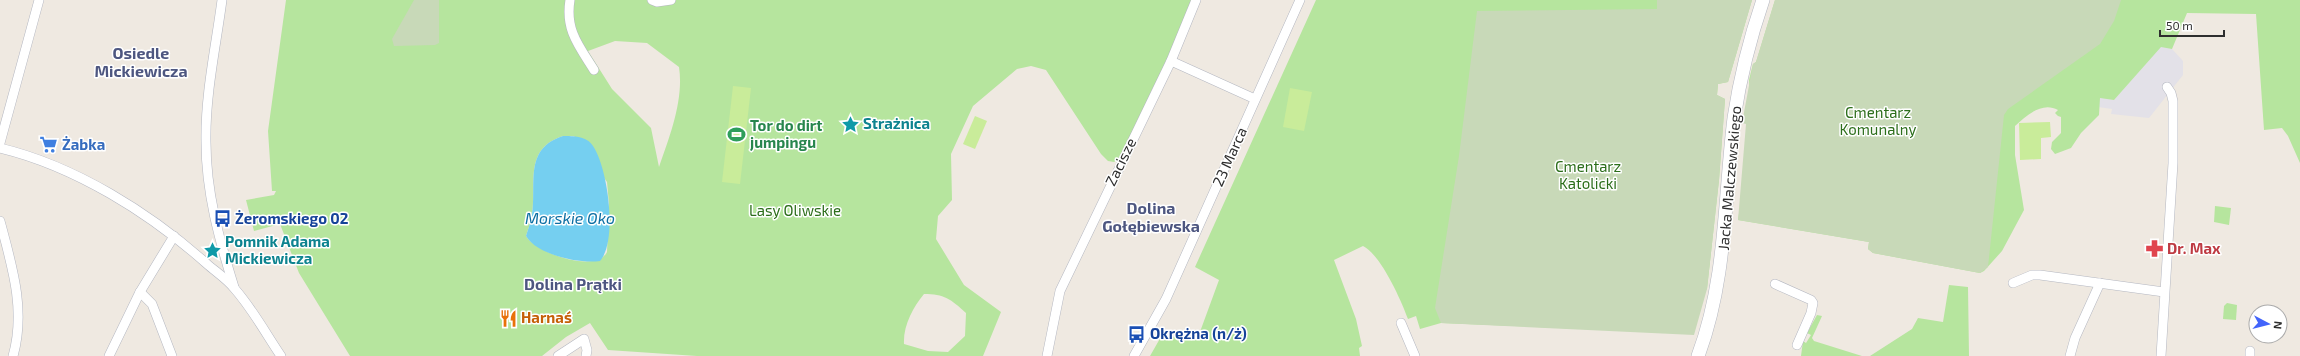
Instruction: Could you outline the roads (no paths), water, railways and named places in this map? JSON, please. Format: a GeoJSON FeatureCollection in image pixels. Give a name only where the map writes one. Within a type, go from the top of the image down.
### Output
{"type":"FeatureCollection","features":[{"type":"Feature","properties":{"kind":"main road","name":"Jacka Malczewskiego"},"geometry":{"type":"LineString","coordinates":[[1698,356],[1712,316],[1720,273],[1738,93],[1748,51],[1763,0]]}},
{"type":"Feature","properties":{"kind":"street"},"geometry":{"type":"LineString","coordinates":[[0,143],[39,0]]}},
{"type":"Feature","properties":{"kind":"street"},"geometry":{"type":"LineString","coordinates":[[222,0],[210,89],[206,155],[211,203],[234,288]]}},
{"type":"Feature","properties":{"kind":"street"},"geometry":{"type":"LineString","coordinates":[[570,0],[568,12],[570,28],[594,70]]}},
{"type":"Feature","properties":{"kind":"street"},"geometry":{"type":"LineString","coordinates":[[652,0],[656,2],[671,0]]}},
{"type":"Feature","properties":{"kind":"street","name":"Zacisze"},"geometry":{"type":"LineString","coordinates":[[1047,356],[1060,291],[1171,61],[1196,0]]}},
{"type":"Feature","properties":{"kind":"street","name":"23 Marca"},"geometry":{"type":"LineString","coordinates":[[1134,356],[1166,299],[1300,0]]}},
{"type":"Feature","properties":{"kind":"street"},"geometry":{"type":"LineString","coordinates":[[1171,61],[1255,99]]}},
{"type":"Feature","properties":{"kind":"street"},"geometry":{"type":"LineString","coordinates":[[2161,356],[2173,149],[2172,101],[2171,93],[2167,87]]}},
{"type":"Feature","properties":{"kind":"street"},"geometry":{"type":"LineString","coordinates":[[0,148],[49,164],[93,185],[131,205],[174,236],[234,288],[280,356]]}},
{"type":"Feature","properties":{"kind":"street"},"geometry":{"type":"LineString","coordinates":[[0,221],[18,297],[17,336],[13,356]]}},
{"type":"Feature","properties":{"kind":"street"},"geometry":{"type":"LineString","coordinates":[[109,356],[140,292],[174,236]]}},
{"type":"Feature","properties":{"kind":"street"},"geometry":{"type":"LineString","coordinates":[[2013,283],[2032,275],[2164,292]]}},
{"type":"Feature","properties":{"kind":"street"},"geometry":{"type":"LineString","coordinates":[[2070,356],[2075,338],[2100,283]]}},
{"type":"Feature","properties":{"kind":"street"},"geometry":{"type":"LineString","coordinates":[[1775,284],[1811,300],[1813,303],[1811,313],[1797,345]]}},
{"type":"Feature","properties":{"kind":"street"},"geometry":{"type":"LineString","coordinates":[[140,292],[152,304],[172,356]]}},
{"type":"Feature","properties":{"kind":"street"},"geometry":{"type":"LineString","coordinates":[[1402,323],[1415,356]]}},
{"type":"Feature","properties":{"kind":"street"},"geometry":{"type":"LineString","coordinates":[[558,356],[584,339],[587,350],[586,356]]}},
{"type":"Feature","properties":{"kind":"water","name":"Morskie Oko"},"geometry":{"type":"Polygon","coordinates":[[[563,136],[580,137],[587,140],[593,146],[603,170],[607,187],[610,222],[609,238],[600,261],[582,261],[560,257],[539,248],[526,236],[532,215],[533,180],[537,159],[542,149],[550,142],[563,136]]]}},
{"type":"Feature","properties":{"kind":"place","name":"Strażnica"},"geometry":{"type":"Point","coordinates":[850,124]}},
{"type":"Feature","properties":{"kind":"place","name":"Tor do dirt jumpingu"},"geometry":{"type":"Point","coordinates":[737,135]}},
{"type":"Feature","properties":{"kind":"place","name":"Żabka"},"geometry":{"type":"Point","coordinates":[49,145]}},
{"type":"Feature","properties":{"kind":"place","name":"Żeromskiego 02"},"geometry":{"type":"Point","coordinates":[222,219]}},
{"type":"Feature","properties":{"kind":"place","name":"Dr. Max"},"geometry":{"type":"Point","coordinates":[2154,249]}},
{"type":"Feature","properties":{"kind":"place","name":"Pomnik Adama Mickiewicza"},"geometry":{"type":"Point","coordinates":[212,251]}},
{"type":"Feature","properties":{"kind":"place","name":"Harnaś"},"geometry":{"type":"Point","coordinates":[508,318]}},
{"type":"Feature","properties":{"kind":"place","name":"Okrężna (n/ż)"},"geometry":{"type":"Point","coordinates":[1137,334]}},
{"type":"Feature","properties":{"kind":"district","name":"Osiedle Mickiewicza"},"geometry":{"type":"Point","coordinates":[141,62]}},
{"type":"Feature","properties":{"kind":"district","name":"Dolina Gołębiewska"},"geometry":{"type":"Point","coordinates":[1151,217]}},
{"type":"Feature","properties":{"kind":"district","name":"Dolina Prątki"},"geometry":{"type":"Point","coordinates":[573,284]}},
{"type":"Feature","properties":{"kind":"park label","name":"Cmentarz Komunalny"},"geometry":{"type":"Point","coordinates":[1878,122]}},
{"type":"Feature","properties":{"kind":"park label","name":"Cmentarz Katolicki"},"geometry":{"type":"Point","coordinates":[1588,176]}},
{"type":"Feature","properties":{"kind":"park label","name":"Lasy Oliwskie"},"geometry":{"type":"Point","coordinates":[795,211]}}]}
